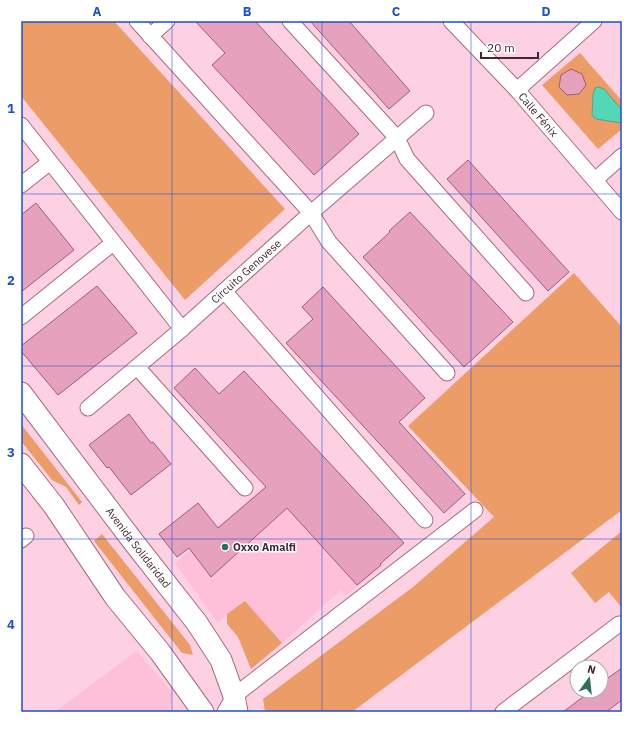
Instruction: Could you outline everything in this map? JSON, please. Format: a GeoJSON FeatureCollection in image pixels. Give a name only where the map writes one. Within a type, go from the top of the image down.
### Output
{"type":"FeatureCollection","features":[{"type":"Feature","properties":{"kind":"main road","name":"Avenida Solidaridad"},"geometry":{"type":"LineString","coordinates":[[21,393],[127,534],[197,623],[221,660],[232,707]]}},
{"type":"Feature","properties":{"kind":"main road"},"geometry":{"type":"LineString","coordinates":[[21,464],[54,506],[115,597],[160,652],[202,712]]}},
{"type":"Feature","properties":{"kind":"street"},"geometry":{"type":"LineString","coordinates":[[137,21],[312,213],[329,242],[447,373]]}},
{"type":"Feature","properties":{"kind":"street"},"geometry":{"type":"LineString","coordinates":[[150,36],[167,21]]}},
{"type":"Feature","properties":{"kind":"street"},"geometry":{"type":"LineString","coordinates":[[290,21],[397,138],[407,159],[526,293]]}},
{"type":"Feature","properties":{"kind":"street","name":"Calle Fénix"},"geometry":{"type":"LineString","coordinates":[[451,21],[517,90],[622,212]]}},
{"type":"Feature","properties":{"kind":"street"},"geometry":{"type":"LineString","coordinates":[[517,90],[594,21]]}},
{"type":"Feature","properties":{"kind":"street","name":"Circuito Genovese"},"geometry":{"type":"LineString","coordinates":[[88,408],[182,329],[426,113]]}},
{"type":"Feature","properties":{"kind":"street"},"geometry":{"type":"LineString","coordinates":[[21,125],[182,329]]}},
{"type":"Feature","properties":{"kind":"street"},"geometry":{"type":"LineString","coordinates":[[595,180],[622,156]]}},
{"type":"Feature","properties":{"kind":"street"},"geometry":{"type":"LineString","coordinates":[[21,186],[50,162]]}},
{"type":"Feature","properties":{"kind":"street"},"geometry":{"type":"LineString","coordinates":[[21,317],[113,242]]}},
{"type":"Feature","properties":{"kind":"street"},"geometry":{"type":"LineString","coordinates":[[224,291],[425,520]]}},
{"type":"Feature","properties":{"kind":"street"},"geometry":{"type":"LineString","coordinates":[[137,367],[244,488]]}},
{"type":"Feature","properties":{"kind":"street"},"geometry":{"type":"LineString","coordinates":[[232,707],[475,510]]}},
{"type":"Feature","properties":{"kind":"street"},"geometry":{"type":"LineString","coordinates":[[503,712],[618,624]]}},
{"type":"Feature","properties":{"kind":"shaded area"},"geometry":{"type":"Polygon","coordinates":[[[21,21],[114,21],[285,209],[185,300],[21,96],[21,21]]]}},
{"type":"Feature","properties":{"kind":"shaded area"},"geometry":{"type":"Polygon","coordinates":[[[580,53],[622,101],[622,129],[598,149],[542,85],[580,53]]]}},
{"type":"Feature","properties":{"kind":"shaded area"},"geometry":{"type":"Polygon","coordinates":[[[599,87],[604,89],[622,110],[622,123],[596,119],[592,115],[593,94],[595,88],[599,87]]]}},
{"type":"Feature","properties":{"kind":"shaded area"},"geometry":{"type":"Polygon","coordinates":[[[574,273],[622,327],[622,510],[352,712],[265,712],[263,699],[413,587],[494,517],[408,426],[574,273]]]}},
{"type":"Feature","properties":{"kind":"shaded area"},"geometry":{"type":"Polygon","coordinates":[[[21,424],[82,502],[79,505],[66,487],[52,480],[21,441],[21,424]]]}},
{"type":"Feature","properties":{"kind":"shaded area"},"geometry":{"type":"Polygon","coordinates":[[[291,464],[384,565],[346,595],[341,590],[282,643],[245,601],[227,614],[218,623],[175,563],[291,464]]]}},
{"type":"Feature","properties":{"kind":"shaded area"},"geometry":{"type":"Polygon","coordinates":[[[622,531],[622,608],[609,592],[595,603],[571,573],[622,531]]]}},
{"type":"Feature","properties":{"kind":"shaded area"},"geometry":{"type":"Polygon","coordinates":[[[102,534],[190,645],[193,655],[182,653],[94,541],[102,534]]]}},
{"type":"Feature","properties":{"kind":"shaded area"},"geometry":{"type":"Polygon","coordinates":[[[245,601],[282,643],[251,669],[238,637],[227,624],[227,614],[245,601]]]}},
{"type":"Feature","properties":{"kind":"shaded area"},"geometry":{"type":"Polygon","coordinates":[[[137,651],[173,694],[169,712],[55,712],[137,651]]]}},
{"type":"Feature","properties":{"kind":"building"},"geometry":{"type":"Polygon","coordinates":[[[195,21],[255,21],[359,134],[314,175],[212,65],[225,53],[195,21]]]}},
{"type":"Feature","properties":{"kind":"building"},"geometry":{"type":"Polygon","coordinates":[[[310,21],[349,21],[410,91],[389,109],[310,21]]]}},
{"type":"Feature","properties":{"kind":"building"},"geometry":{"type":"Polygon","coordinates":[[[571,69],[582,74],[586,85],[579,94],[567,95],[559,87],[561,75],[571,69]]]}},
{"type":"Feature","properties":{"kind":"building"},"geometry":{"type":"Polygon","coordinates":[[[468,160],[569,272],[548,291],[447,179],[468,160]]]}},
{"type":"Feature","properties":{"kind":"building"},"geometry":{"type":"Polygon","coordinates":[[[36,203],[74,250],[21,292],[21,215],[36,203]]]}},
{"type":"Feature","properties":{"kind":"building"},"geometry":{"type":"Polygon","coordinates":[[[410,212],[513,322],[464,367],[363,257],[410,212]]]}},
{"type":"Feature","properties":{"kind":"building"},"geometry":{"type":"Polygon","coordinates":[[[97,286],[137,333],[58,395],[21,351],[21,346],[97,286]]]}},
{"type":"Feature","properties":{"kind":"building"},"geometry":{"type":"Polygon","coordinates":[[[323,287],[425,398],[399,422],[465,494],[444,513],[286,343],[313,319],[302,307],[323,287]]]}},
{"type":"Feature","properties":{"kind":"building"},"geometry":{"type":"Polygon","coordinates":[[[195,368],[219,394],[244,371],[404,543],[357,585],[287,508],[211,577],[189,548],[177,557],[159,534],[198,503],[218,528],[266,487],[174,388],[195,368]]]}},
{"type":"Feature","properties":{"kind":"building"},"geometry":{"type":"Polygon","coordinates":[[[129,414],[151,443],[153,442],[171,464],[131,495],[89,445],[129,414]]]}},
{"type":"Feature","properties":{"kind":"building"},"geometry":{"type":"Polygon","coordinates":[[[622,668],[622,700],[606,712],[563,712],[580,699],[609,699],[609,677],[622,668]]]}},
{"type":"Feature","properties":{"kind":"place","name":"Oxxo Amalfi"},"geometry":{"type":"Point","coordinates":[225,547]}}]}
